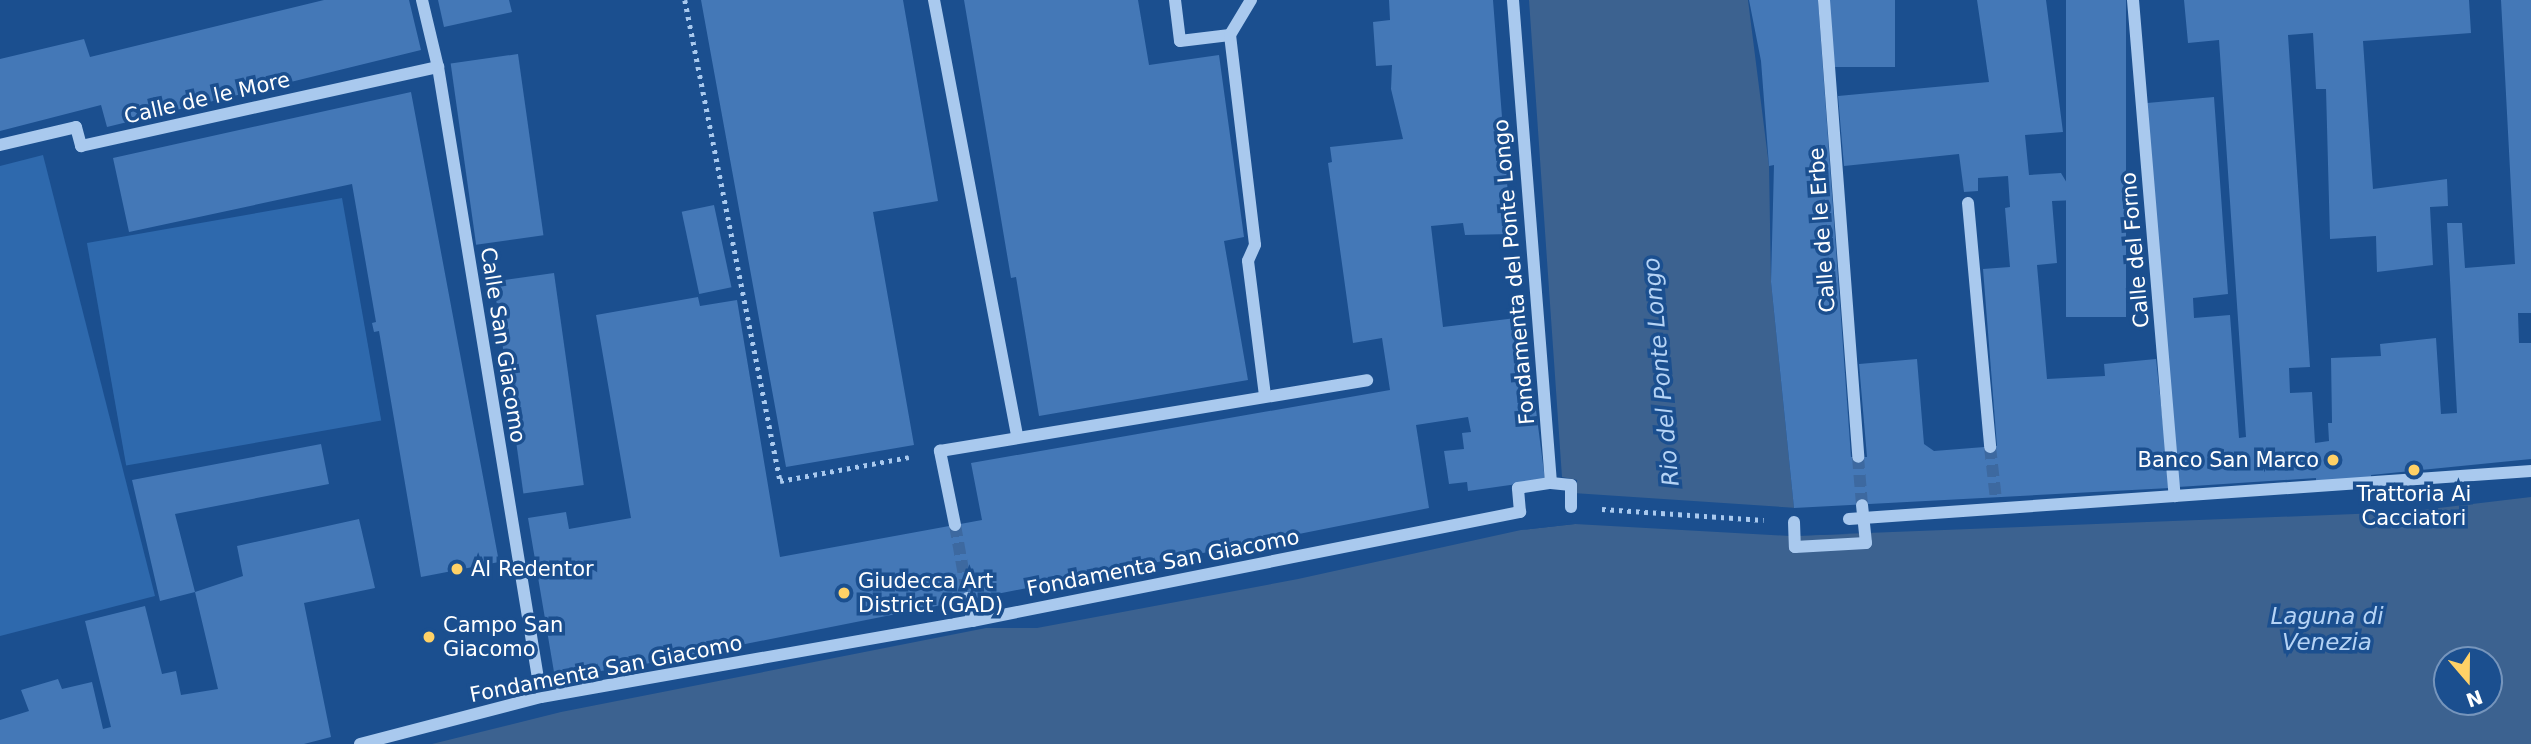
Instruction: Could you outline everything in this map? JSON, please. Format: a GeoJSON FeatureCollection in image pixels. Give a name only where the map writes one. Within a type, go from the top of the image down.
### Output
{"type":"FeatureCollection","features":[{"type":"Feature","properties":{"kind":"street","name":"Calle San Giacomo"},"geometry":{"type":"LineString","coordinates":[[422,0],[438,67],[541,697]]}},
{"type":"Feature","properties":{"kind":"street"},"geometry":{"type":"LineString","coordinates":[[933,0],[1017,436]]}},
{"type":"Feature","properties":{"kind":"street"},"geometry":{"type":"LineString","coordinates":[[1175,0],[1180,41],[1230,35]]}},
{"type":"Feature","properties":{"kind":"street"},"geometry":{"type":"LineString","coordinates":[[1251,0],[1230,35],[1255,245],[1248,261],[1265,396]]}},
{"type":"Feature","properties":{"kind":"street","name":"Fondamenta del Ponte Longo"},"geometry":{"type":"LineString","coordinates":[[1513,0],[1550,483]]}},
{"type":"Feature","properties":{"kind":"street","name":"Calle de le Erbe"},"geometry":{"type":"LineString","coordinates":[[1824,0],[1858,457]]}},
{"type":"Feature","properties":{"kind":"street","name":"Calle del Forno"},"geometry":{"type":"LineString","coordinates":[[2133,0],[2175,496]]}},
{"type":"Feature","properties":{"kind":"street","name":"Calle de le More"},"geometry":{"type":"LineString","coordinates":[[0,145],[76,127],[81,146],[438,67]]}},
{"type":"Feature","properties":{"kind":"street"},"geometry":{"type":"LineString","coordinates":[[1968,203],[1990,447]]}},
{"type":"Feature","properties":{"kind":"street"},"geometry":{"type":"LineString","coordinates":[[955,525],[940,451],[1017,436],[1367,380]]}},
{"type":"Feature","properties":{"kind":"street"},"geometry":{"type":"LineString","coordinates":[[1849,519],[1863,511],[2175,496],[2531,471]]}},
{"type":"Feature","properties":{"kind":"street"},"geometry":{"type":"LineString","coordinates":[[1550,483],[1571,485],[1571,507]]}},
{"type":"Feature","properties":{"kind":"street","name":"Fondamenta San Giacomo"},"geometry":{"type":"LineString","coordinates":[[360,744],[541,697],[972,621],[1520,512],[1518,488],[1550,483]]}},
{"type":"Feature","properties":{"kind":"street"},"geometry":{"type":"LineString","coordinates":[[1794,522],[1795,547],[1866,543],[1863,511]]}},
{"type":"Feature","properties":{"kind":"street"},"geometry":{"type":"LineString","coordinates":[[968,598],[972,621]]}},
{"type":"Feature","properties":{"kind":"path"},"geometry":{"type":"LineString","coordinates":[[685,0],[780,481],[940,451]]}},
{"type":"Feature","properties":{"kind":"path"},"geometry":{"type":"LineString","coordinates":[[1571,507],[1794,522]]}},
{"type":"Feature","properties":{"kind":"shaded area"},"geometry":{"type":"Polygon","coordinates":[[[43,155],[155,596],[0,636],[0,166],[43,155]]]}},
{"type":"Feature","properties":{"kind":"shaded area"},"geometry":{"type":"Polygon","coordinates":[[[342,198],[381,421],[126,466],[87,243],[342,198]]]}},
{"type":"Feature","properties":{"kind":"water","name":"Laguna di Venezia"},"geometry":{"type":"Polygon","coordinates":[[[1529,0],[1748,0],[1769,166],[1771,282],[1794,508],[1790,536],[2405,512],[2531,497],[2531,744],[432,744],[561,712],[986,628],[1037,628],[1298,579],[1521,530],[1575,524],[1577,480],[1562,477],[1529,0]]]}},
{"type":"Feature","properties":{"kind":"pier"},"geometry":{"type":"Polygon","coordinates":[[[1573,493],[1797,508],[1794,533],[1850,534],[1790,536],[1575,524],[1521,530],[1572,521],[1573,493]]]}},
{"type":"Feature","properties":{"kind":"building"},"geometry":{"type":"Polygon","coordinates":[[[324,0],[409,0],[421,50],[107,127],[101,105],[0,131],[0,59],[84,39],[90,57],[324,0]]]}},
{"type":"Feature","properties":{"kind":"building"},"geometry":{"type":"Polygon","coordinates":[[[438,0],[509,0],[512,12],[444,27],[438,0]]]}},
{"type":"Feature","properties":{"kind":"building"},"geometry":{"type":"Polygon","coordinates":[[[701,0],[903,0],[938,201],[873,212],[914,445],[786,467],[701,0]]]}},
{"type":"Feature","properties":{"kind":"building"},"geometry":{"type":"Polygon","coordinates":[[[964,0],[1138,0],[1149,65],[1219,55],[1244,237],[1224,241],[1248,380],[1039,416],[1016,277],[1011,278],[964,0]]]}},
{"type":"Feature","properties":{"kind":"building"},"geometry":{"type":"Polygon","coordinates":[[[1389,0],[1493,0],[1511,234],[1465,235],[1463,223],[1431,226],[1443,327],[1524,317],[1545,480],[1468,491],[1467,482],[1449,484],[1444,451],[1464,449],[1462,433],[1471,432],[1468,417],[1416,425],[1429,508],[640,665],[555,678],[528,518],[566,512],[569,529],[631,518],[596,315],[698,297],[700,306],[737,300],[780,557],[982,520],[971,463],[1390,390],[1382,338],[1353,343],[1328,163],[1332,162],[1330,147],[1403,139],[1391,89],[1392,65],[1376,66],[1373,22],[1390,20],[1389,0]]]}},
{"type":"Feature","properties":{"kind":"building"},"geometry":{"type":"Polygon","coordinates":[[[1749,0],[1818,0],[1851,457],[1867,457],[1859,364],[1917,359],[1924,444],[1934,451],[1997,446],[1983,269],[2010,267],[2005,208],[2010,207],[2008,176],[1978,178],[1978,191],[1964,192],[1959,154],[1844,166],[1838,96],[1989,82],[1977,0],[2046,0],[2063,132],[2025,135],[2029,175],[2061,173],[2077,200],[2052,201],[2057,263],[2037,265],[2047,379],[2105,376],[2104,364],[2156,359],[2170,488],[1794,508],[1771,282],[1774,165],[1769,166],[1761,61],[1749,0]]]}},
{"type":"Feature","properties":{"kind":"building"},"geometry":{"type":"Polygon","coordinates":[[[1830,0],[1895,0],[1895,67],[1830,67],[1830,0]]]}},
{"type":"Feature","properties":{"kind":"building"},"geometry":{"type":"Polygon","coordinates":[[[2066,0],[2126,0],[2126,317],[2066,317],[2066,0]]]}},
{"type":"Feature","properties":{"kind":"building"},"geometry":{"type":"Polygon","coordinates":[[[2184,0],[2469,0],[2471,33],[2363,41],[2373,189],[2447,179],[2448,206],[2430,207],[2433,265],[2377,272],[2376,236],[2330,239],[2326,89],[2316,89],[2313,33],[2288,35],[2310,367],[2289,368],[2290,393],[2312,392],[2315,443],[2329,441],[2328,423],[2332,423],[2331,358],[2381,356],[2380,344],[2436,338],[2441,414],[2457,413],[2447,223],[2462,223],[2465,268],[2515,264],[2501,0],[2531,0],[2531,313],[2518,313],[2519,343],[2531,343],[2531,459],[2371,475],[2371,479],[2316,482],[2316,478],[2178,487],[2147,103],[2214,97],[2228,294],[2193,298],[2194,318],[2230,315],[2239,438],[2246,437],[2219,40],[2188,43],[2184,0]]]}},
{"type":"Feature","properties":{"kind":"building"},"geometry":{"type":"Polygon","coordinates":[[[518,54],[543,235],[476,245],[451,63],[518,54]]]}},
{"type":"Feature","properties":{"kind":"building"},"geometry":{"type":"Polygon","coordinates":[[[411,92],[499,562],[421,577],[379,331],[374,332],[372,323],[376,322],[352,184],[129,232],[113,158],[411,92]]]}},
{"type":"Feature","properties":{"kind":"building"},"geometry":{"type":"Polygon","coordinates":[[[714,205],[731,287],[699,294],[682,212],[714,205]]]}},
{"type":"Feature","properties":{"kind":"building"},"geometry":{"type":"Polygon","coordinates":[[[554,273],[584,485],[523,493],[494,281],[554,273]]]}},
{"type":"Feature","properties":{"kind":"building"},"geometry":{"type":"Polygon","coordinates":[[[321,444],[329,484],[175,514],[195,592],[160,601],[132,480],[321,444]]]}},
{"type":"Feature","properties":{"kind":"building"},"geometry":{"type":"Polygon","coordinates":[[[359,519],[375,588],[304,603],[331,737],[304,744],[0,744],[0,720],[29,711],[21,690],[58,679],[62,689],[92,682],[103,729],[111,727],[85,621],[145,606],[162,674],[176,671],[181,695],[218,689],[195,592],[243,576],[237,546],[359,519]]]}},
{"type":"Feature","properties":{"kind":"tunnel"},"geometry":{"type":"LineString","coordinates":[[1990,447],[1996,500]]}},
{"type":"Feature","properties":{"kind":"tunnel"},"geometry":{"type":"LineString","coordinates":[[1858,457],[1862,505]]}},
{"type":"Feature","properties":{"kind":"tunnel"},"geometry":{"type":"LineString","coordinates":[[955,525],[968,598]]}},
{"type":"Feature","properties":{"kind":"place","name":"Banco San Marco"},"geometry":{"type":"Point","coordinates":[2333,460]}},
{"type":"Feature","properties":{"kind":"place","name":"Trattoria Ai Cacciatori"},"geometry":{"type":"Point","coordinates":[2414,470]}},
{"type":"Feature","properties":{"kind":"place","name":"Al Redentor"},"geometry":{"type":"Point","coordinates":[457,569]}},
{"type":"Feature","properties":{"kind":"place","name":"Giudecca Art District (GAD)"},"geometry":{"type":"Point","coordinates":[844,593]}},
{"type":"Feature","properties":{"kind":"place","name":"Campo San Giacomo"},"geometry":{"type":"Point","coordinates":[429,637]}},
{"type":"Feature","properties":{"kind":"water label","name":"Rio del Ponte Longo"},"geometry":{"type":"Point","coordinates":[1661,372]}}]}
